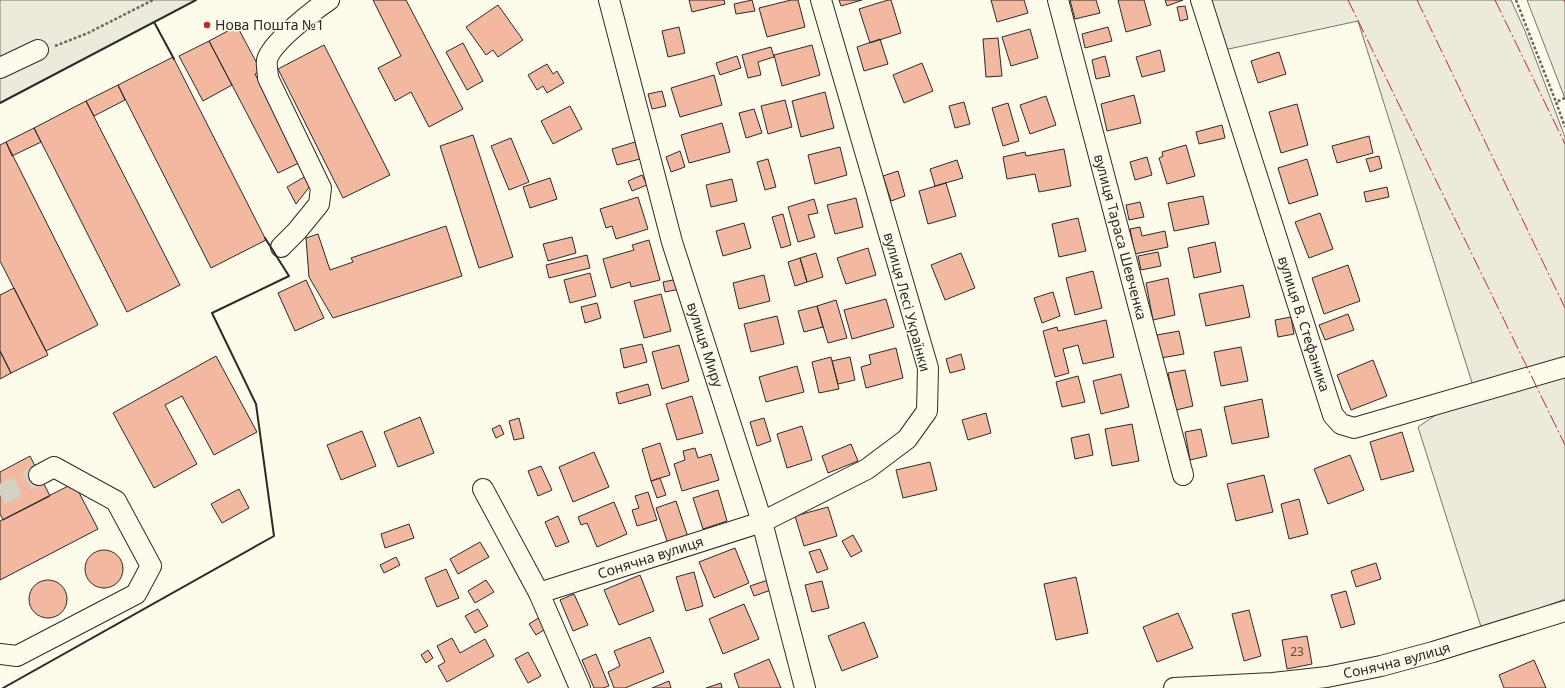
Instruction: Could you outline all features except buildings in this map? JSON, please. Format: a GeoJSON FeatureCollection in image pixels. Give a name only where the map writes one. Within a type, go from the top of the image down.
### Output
{"type":"FeatureCollection","features":[{"type":"Feature","properties":{"kind":"street","name":"вулиця Миру"},"geometry":{"type":"LineString","coordinates":[[609,0],[672,242],[762,522],[805,688]]}},
{"type":"Feature","properties":{"kind":"street","name":"вулиця Лесі Українки"},"geometry":{"type":"LineString","coordinates":[[762,522],[867,469],[907,439],[927,411],[928,368],[821,0]]}},
{"type":"Feature","properties":{"kind":"street","name":"вулиця Тараса Шевченка"},"geometry":{"type":"LineString","coordinates":[[1058,0],[1183,475]]}},
{"type":"Feature","properties":{"kind":"street","name":"вулиця В. Стефаника"},"geometry":{"type":"LineString","coordinates":[[1202,0],[1333,415],[1337,420],[1341,424],[1354,428],[1565,367]]}},
{"type":"Feature","properties":{"kind":"street"},"geometry":{"type":"LineString","coordinates":[[281,246],[297,231],[318,204],[321,188],[268,78],[267,60],[275,47],[321,5]]}},
{"type":"Feature","properties":{"kind":"street"},"geometry":{"type":"LineString","coordinates":[[0,68],[38,50]]}},
{"type":"Feature","properties":{"kind":"street"},"geometry":{"type":"LineString","coordinates":[[0,654],[17,656],[136,594],[151,566],[116,501],[54,467],[39,475]]}},
{"type":"Feature","properties":{"kind":"street"},"geometry":{"type":"LineString","coordinates":[[484,489],[539,593],[580,688]]}},
{"type":"Feature","properties":{"kind":"street","name":"Сонячна вулиця"},"geometry":{"type":"LineString","coordinates":[[539,593],[762,522]]}},
{"type":"Feature","properties":{"kind":"street","name":"Сонячна вулиця"},"geometry":{"type":"LineString","coordinates":[[1174,688],[1273,683],[1327,677],[1433,652],[1565,611]]}},
{"type":"Feature","properties":{"kind":"path"},"geometry":{"type":"LineString","coordinates":[[38,50],[59,45],[88,33],[153,0]]}},
{"type":"Feature","properties":{"kind":"path"},"geometry":{"type":"LineString","coordinates":[[1516,0],[1565,127]]}},
{"type":"Feature","properties":{"kind":"path"},"geometry":{"type":"LineString","coordinates":[[1556,102],[1565,98]]}},
{"type":"Feature","properties":{"kind":"shaded area"},"geometry":{"type":"Polygon","coordinates":[[[0,0],[196,0],[0,103],[0,0]]]}},
{"type":"Feature","properties":{"kind":"shaded area"},"geometry":{"type":"Polygon","coordinates":[[[1209,0],[1511,0],[1525,31],[1565,137],[1565,599],[1482,630],[1418,427],[1474,389],[1358,21],[1224,50],[1209,0]]]}},
{"type":"Feature","properties":{"kind":"shaded area"},"geometry":{"type":"Polygon","coordinates":[[[1527,0],[1565,0],[1565,100],[1564,96],[1527,0]]]}},
{"type":"Feature","properties":{"kind":"tunnel"},"geometry":{"type":"LineString","coordinates":[[0,495],[39,475]]}},
{"type":"Feature","properties":{"kind":"wall"},"geometry":{"type":"LineString","coordinates":[[0,103],[196,0]]}},
{"type":"Feature","properties":{"kind":"wall"},"geometry":{"type":"LineString","coordinates":[[154,22],[174,59]]}},
{"type":"Feature","properties":{"kind":"wall"},"geometry":{"type":"LineString","coordinates":[[3,688],[274,536],[256,404],[212,313],[289,276],[265,238]]}},
{"type":"Feature","properties":{"kind":"power"},"geometry":{"type":"LineString","coordinates":[[1348,0],[1565,445]]}},
{"type":"Feature","properties":{"kind":"power"},"geometry":{"type":"LineString","coordinates":[[1417,0],[1565,308]]}},
{"type":"Feature","properties":{"kind":"power"},"geometry":{"type":"LineString","coordinates":[[1495,0],[1565,144]]}},
{"type":"Feature","properties":{"kind":"place","name":"Нова Пошта №1"},"geometry":{"type":"Point","coordinates":[207,25]}}]}
